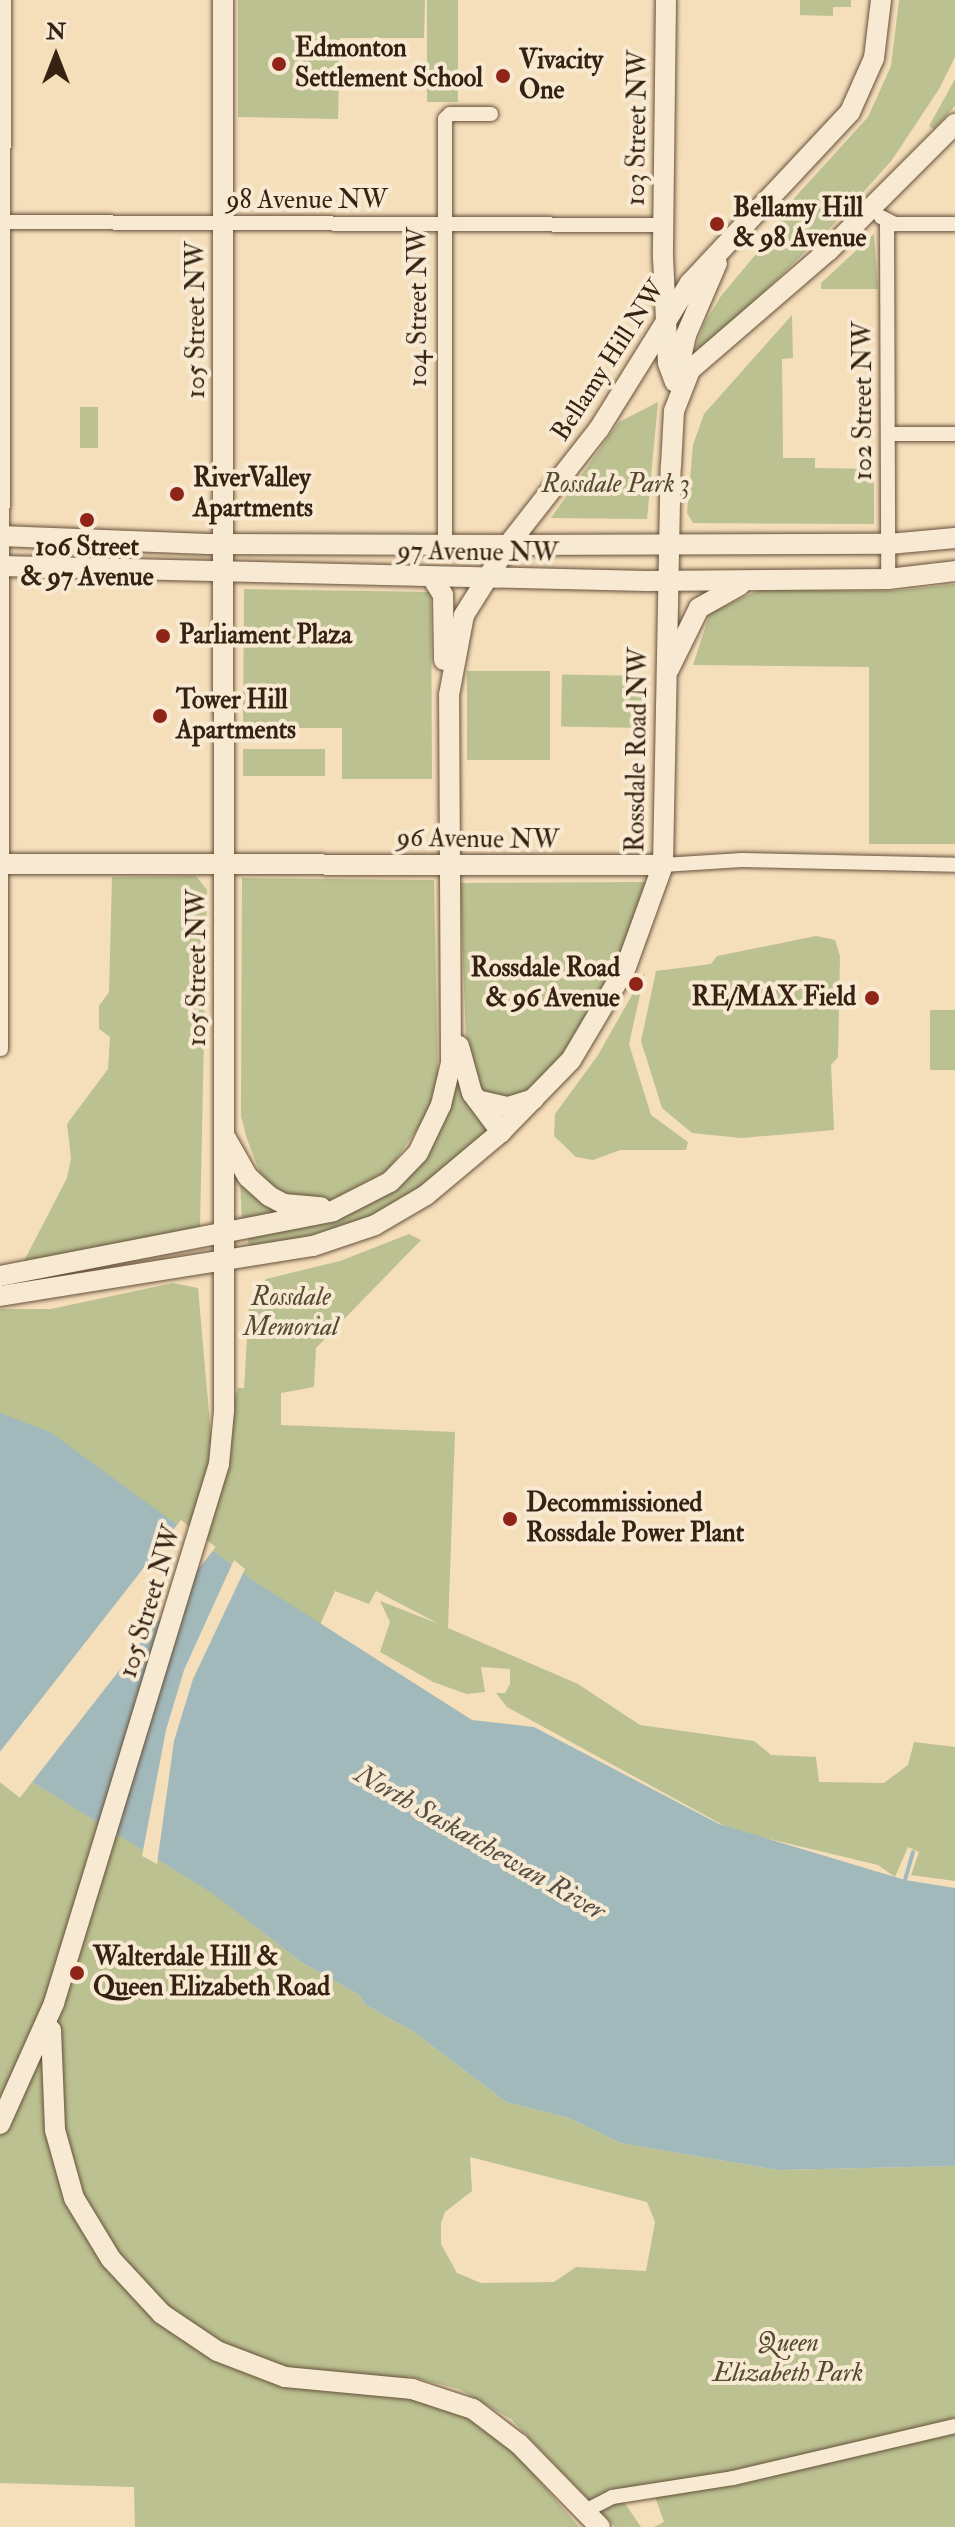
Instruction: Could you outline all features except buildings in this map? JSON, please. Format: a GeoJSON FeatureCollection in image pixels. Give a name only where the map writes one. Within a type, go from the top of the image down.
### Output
{"type":"FeatureCollection","features":[{"type":"Feature","properties":{"kind":"main road","name":"105 Street NW"},"geometry":{"type":"LineString","coordinates":[[54,2003],[219,1464],[224,1261],[223,0]]}},
{"type":"Feature","properties":{"kind":"main road","name":"103 Street NW"},"geometry":{"type":"LineString","coordinates":[[666,0],[662,225],[669,316],[668,363],[675,382]]}},
{"type":"Feature","properties":{"kind":"main road","name":"Bellamy Hill NW"},"geometry":{"type":"LineString","coordinates":[[485,578],[599,429],[690,283],[850,112],[874,58],[881,0]]}},
{"type":"Feature","properties":{"kind":"main road","name":"Rossdale Road NW"},"geometry":{"type":"LineString","coordinates":[[0,1296],[313,1246],[375,1225],[426,1195],[541,1095],[604,1010],[626,967],[663,865],[667,581],[674,411],[694,365],[871,208],[955,124]]}},
{"type":"Feature","properties":{"kind":"main road","name":"Bellamy Hill NW"},"geometry":{"type":"LineString","coordinates":[[674,411],[675,382],[686,335],[721,252]]}},
{"type":"Feature","properties":{"kind":"main road","name":"103 Street NW"},"geometry":{"type":"LineString","coordinates":[[652,343],[663,257]]}},
{"type":"Feature","properties":{"kind":"main road","name":"97 Avenue NW"},"geometry":{"type":"LineString","coordinates":[[2,536],[224,544],[445,545],[889,544],[955,538]]}},
{"type":"Feature","properties":{"kind":"main road","name":"97 Avenue NW"},"geometry":{"type":"LineString","coordinates":[[2,566],[433,579],[667,581],[888,579],[955,571]]}},
{"type":"Feature","properties":{"kind":"main road"},"geometry":{"type":"LineString","coordinates":[[449,695],[458,630],[485,578]]}},
{"type":"Feature","properties":{"kind":"main road"},"geometry":{"type":"LineString","coordinates":[[0,1276],[349,1206],[400,1174],[431,1130],[449,1076],[452,1023],[449,695],[443,595],[433,579]]}},
{"type":"Feature","properties":{"kind":"main road"},"geometry":{"type":"LineString","coordinates":[[665,680],[699,608],[723,591],[754,581]]}},
{"type":"Feature","properties":{"kind":"main road","name":"96 Avenue NW"},"geometry":{"type":"LineString","coordinates":[[2,864],[663,865]]}},
{"type":"Feature","properties":{"kind":"main road"},"geometry":{"type":"LineString","coordinates":[[452,1023],[477,1100],[501,1132]]}},
{"type":"Feature","properties":{"kind":"main road"},"geometry":{"type":"LineString","coordinates":[[477,1100],[508,1107],[541,1095]]}},
{"type":"Feature","properties":{"kind":"main road"},"geometry":{"type":"LineString","coordinates":[[224,1135],[248,1177],[269,1196],[299,1207],[349,1206]]}},
{"type":"Feature","properties":{"kind":"main road"},"geometry":{"type":"LineString","coordinates":[[0,2124],[6,2101],[54,2003]]}},
{"type":"Feature","properties":{"kind":"main road"},"geometry":{"type":"LineString","coordinates":[[54,2003],[49,2086],[66,2175],[111,2259],[162,2314],[217,2351],[285,2377],[412,2389],[473,2409],[519,2444],[600,2527]]}},
{"type":"Feature","properties":{"kind":"street"},"geometry":{"type":"LineString","coordinates":[[1,1049],[4,0]]}},
{"type":"Feature","properties":{"kind":"street","name":"104 Street NW"},"geometry":{"type":"LineString","coordinates":[[445,545],[445,119],[450,114],[491,114]]}},
{"type":"Feature","properties":{"kind":"street"},"geometry":{"type":"LineString","coordinates":[[871,208],[887,222],[955,224]]}},
{"type":"Feature","properties":{"kind":"street","name":"98 Avenue NW"},"geometry":{"type":"LineString","coordinates":[[2,222],[224,226],[662,225]]}},
{"type":"Feature","properties":{"kind":"street","name":"102 Street NW"},"geometry":{"type":"LineString","coordinates":[[887,222],[888,579]]}},
{"type":"Feature","properties":{"kind":"street"},"geometry":{"type":"LineString","coordinates":[[888,434],[955,434]]}},
{"type":"Feature","properties":{"kind":"street","name":"96 Avenue NW"},"geometry":{"type":"LineString","coordinates":[[663,865],[742,860],[955,865]]}},
{"type":"Feature","properties":{"kind":"street"},"geometry":{"type":"LineString","coordinates":[[583,2512],[612,2497],[733,2478],[955,2426]]}},
{"type":"Feature","properties":{"kind":"green space"},"geometry":{"type":"Polygon","coordinates":[[[238,0],[425,0],[424,38],[340,38],[338,119],[238,117],[238,0]]]}},
{"type":"Feature","properties":{"kind":"green space"},"geometry":{"type":"Polygon","coordinates":[[[427,0],[458,0],[458,102],[427,102],[427,0]]]}},
{"type":"Feature","properties":{"kind":"green space"},"geometry":{"type":"Polygon","coordinates":[[[800,0],[851,0],[851,7],[833,7],[833,16],[800,15],[800,0]]]}},
{"type":"Feature","properties":{"kind":"green space"},"geometry":{"type":"Polygon","coordinates":[[[899,0],[955,0],[955,57],[939,89],[892,160],[841,217],[702,352],[696,347],[704,324],[721,296],[776,230],[788,205],[868,117],[891,66],[899,0]]]}},
{"type":"Feature","properties":{"kind":"green space"},"geometry":{"type":"Polygon","coordinates":[[[955,79],[955,106],[934,129],[929,126],[955,79]]]}},
{"type":"Feature","properties":{"kind":"green space"},"geometry":{"type":"Polygon","coordinates":[[[874,234],[878,289],[821,289],[821,283],[874,234]]]}},
{"type":"Feature","properties":{"kind":"green space"},"geometry":{"type":"Polygon","coordinates":[[[792,315],[793,358],[782,359],[783,458],[815,458],[815,468],[874,469],[874,524],[693,523],[687,513],[693,445],[704,414],[792,315]]]}},
{"type":"Feature","properties":{"kind":"green space","name":"Rossdale Park 3"},"geometry":{"type":"Polygon","coordinates":[[[658,402],[647,519],[551,518],[619,422],[658,402]]]}},
{"type":"Feature","properties":{"kind":"green space"},"geometry":{"type":"Polygon","coordinates":[[[80,407],[98,407],[98,448],[80,448],[80,407]]]}},
{"type":"Feature","properties":{"kind":"green space"},"geometry":{"type":"Polygon","coordinates":[[[955,584],[955,844],[869,844],[869,667],[693,665],[710,613],[759,590],[894,591],[955,584]]]}},
{"type":"Feature","properties":{"kind":"green space"},"geometry":{"type":"Polygon","coordinates":[[[244,589],[431,592],[432,779],[342,779],[342,728],[243,728],[244,589]]]}},
{"type":"Feature","properties":{"kind":"green space"},"geometry":{"type":"Polygon","coordinates":[[[467,671],[550,671],[550,760],[467,760],[467,671]]]}},
{"type":"Feature","properties":{"kind":"green space"},"geometry":{"type":"Polygon","coordinates":[[[562,675],[646,676],[645,728],[561,727],[562,675]]]}},
{"type":"Feature","properties":{"kind":"green space"},"geometry":{"type":"Polygon","coordinates":[[[243,749],[325,749],[325,776],[243,776],[243,749]]]}},
{"type":"Feature","properties":{"kind":"green space"},"geometry":{"type":"Polygon","coordinates":[[[196,876],[207,890],[200,1229],[24,1261],[67,1178],[71,1158],[67,1124],[108,1069],[110,1037],[99,1029],[99,1006],[109,992],[112,877],[196,876]]]}},
{"type":"Feature","properties":{"kind":"green space"},"geometry":{"type":"Polygon","coordinates":[[[242,878],[434,880],[438,1078],[428,1114],[389,1169],[346,1197],[321,1202],[286,1198],[262,1178],[247,1139],[241,1116],[242,878]]]}},
{"type":"Feature","properties":{"kind":"green space"},"geometry":{"type":"Polygon","coordinates":[[[649,882],[626,947],[564,1058],[515,1100],[478,1091],[467,1063],[460,883],[649,882]]]}},
{"type":"Feature","properties":{"kind":"green space","name":"RE/MAX Field"},"geometry":{"type":"Polygon","coordinates":[[[816,936],[835,940],[840,956],[838,1057],[831,1065],[834,1130],[741,1138],[692,1133],[662,1108],[641,1041],[656,971],[711,964],[717,956],[816,936]]]}},
{"type":"Feature","properties":{"kind":"green space"},"geometry":{"type":"Polygon","coordinates":[[[645,972],[629,1044],[651,1115],[688,1142],[686,1150],[620,1150],[593,1160],[576,1157],[554,1136],[555,1114],[598,1055],[645,972]]]}},
{"type":"Feature","properties":{"kind":"green space"},"geometry":{"type":"Polygon","coordinates":[[[930,1010],[955,1010],[955,1070],[930,1070],[930,1010]]]}},
{"type":"Feature","properties":{"kind":"green space"},"geometry":{"type":"Polygon","coordinates":[[[457,1084],[489,1131],[423,1188],[377,1215],[325,1234],[249,1248],[248,1237],[342,1217],[402,1183],[434,1144],[457,1084]]]}},
{"type":"Feature","properties":{"kind":"green space"},"geometry":{"type":"Polygon","coordinates":[[[240,1181],[279,1211],[279,1214],[242,1221],[240,1181]]]}},
{"type":"Feature","properties":{"kind":"green space","name":"Rossdale Memorial"},"geometry":{"type":"Polygon","coordinates":[[[409,1234],[421,1240],[316,1348],[314,1387],[281,1393],[281,1425],[455,1432],[448,1628],[578,1684],[640,1725],[754,1741],[771,1755],[816,1757],[819,1782],[884,1783],[908,1765],[914,1742],[955,1747],[955,1881],[911,1875],[919,1852],[908,1847],[895,1877],[878,1865],[732,1830],[507,1707],[496,1693],[505,1693],[510,1684],[510,1669],[481,1667],[485,1692],[467,1694],[433,1682],[380,1652],[390,1622],[380,1601],[439,1624],[376,1591],[369,1604],[335,1591],[320,1625],[0,1413],[0,1309],[51,1309],[173,1283],[198,1288],[211,1436],[229,1414],[238,1388],[244,1388],[249,1305],[266,1279],[340,1261],[409,1234]]]}},
{"type":"Feature","properties":{"kind":"green space","name":"Queen Elizabeth Park"},"geometry":{"type":"Polygon","coordinates":[[[0,1762],[213,1893],[301,1962],[358,1994],[366,2005],[414,2032],[506,2102],[569,2118],[620,2143],[777,2170],[955,2166],[955,2527],[654,2527],[664,2522],[653,2491],[620,2496],[641,2527],[615,2527],[511,2419],[459,2389],[407,2376],[428,2397],[502,2437],[579,2527],[135,2527],[134,2487],[0,2483],[0,1762]],[[470,2157],[472,2191],[445,2212],[441,2223],[441,2244],[457,2273],[481,2283],[554,2282],[576,2267],[646,2271],[655,2222],[647,2202],[470,2157]]]}},
{"type":"Feature","properties":{"kind":"water","name":"North Saskatchewan River"},"geometry":{"type":"Polygon","coordinates":[[[0,1413],[50,1432],[257,1583],[472,1720],[534,1727],[719,1824],[905,1880],[955,1888],[955,2166],[777,2170],[620,2143],[569,2118],[506,2102],[414,2032],[366,2005],[358,1994],[301,1962],[212,1893],[0,1762],[0,1413]]]}},
{"type":"Feature","properties":{"kind":"pier"},"geometry":{"type":"Polygon","coordinates":[[[181,1520],[216,1547],[20,1798],[0,1782],[0,1752],[181,1520]]]}},
{"type":"Feature","properties":{"kind":"pier"},"geometry":{"type":"Polygon","coordinates":[[[234,1560],[245,1569],[193,1679],[174,1741],[157,1864],[142,1856],[166,1730],[184,1670],[234,1560]]]}},
{"type":"Feature","properties":{"kind":"waterway"},"geometry":{"type":"LineString","coordinates":[[905,1880],[913,1852]]}},
{"type":"Feature","properties":{"kind":"place","name":"Edmonton Settlement School"},"geometry":{"type":"Point","coordinates":[279,64]}},
{"type":"Feature","properties":{"kind":"place","name":"Vivacity One"},"geometry":{"type":"Point","coordinates":[503,76]}},
{"type":"Feature","properties":{"kind":"place","name":"Bellamy Hill & 98 Avenue"},"geometry":{"type":"Point","coordinates":[717,224]}},
{"type":"Feature","properties":{"kind":"place","name":"RiverValley Apartments"},"geometry":{"type":"Point","coordinates":[177,494]}},
{"type":"Feature","properties":{"kind":"place","name":"106 Street & 97 Avenue"},"geometry":{"type":"Point","coordinates":[87,520]}},
{"type":"Feature","properties":{"kind":"place","name":"Parliament Plaza"},"geometry":{"type":"Point","coordinates":[163,636]}},
{"type":"Feature","properties":{"kind":"place","name":"Tower Hill Apartments"},"geometry":{"type":"Point","coordinates":[160,716]}},
{"type":"Feature","properties":{"kind":"place","name":"Rossdale Road & 96 Avenue"},"geometry":{"type":"Point","coordinates":[636,984]}},
{"type":"Feature","properties":{"kind":"place","name":"RE/MAX Field"},"geometry":{"type":"Point","coordinates":[872,998]}},
{"type":"Feature","properties":{"kind":"place","name":"Decommissioned Rossdale Power Plant"},"geometry":{"type":"Point","coordinates":[510,1519]}},
{"type":"Feature","properties":{"kind":"place","name":"Walterdale Hill & Queen Elizabeth Road"},"geometry":{"type":"Point","coordinates":[77,1973]}}]}
